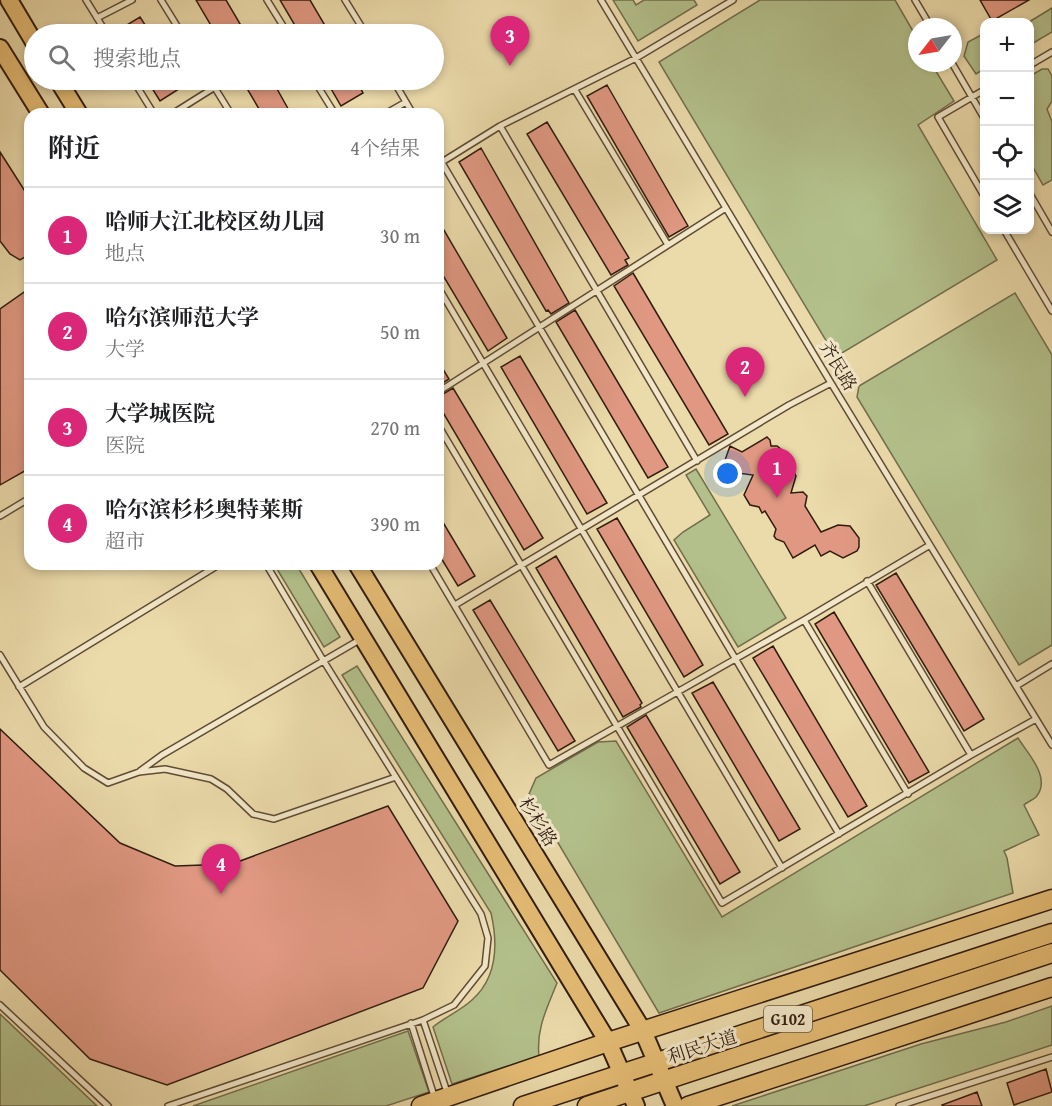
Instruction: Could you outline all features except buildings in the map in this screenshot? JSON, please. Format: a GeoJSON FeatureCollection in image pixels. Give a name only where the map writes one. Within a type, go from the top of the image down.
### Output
{"type":"FeatureCollection","features":[{"type":"Feature","properties":{"kind":"highway"},"geometry":{"type":"LineString","coordinates":[[435,1101],[608,1042],[1052,899]]}},
{"type":"Feature","properties":{"kind":"highway","name":"利民大道"},"geometry":{"type":"LineString","coordinates":[[523,1106],[1052,933]]}},
{"type":"Feature","properties":{"kind":"highway","name":"利民大道"},"geometry":{"type":"LineString","coordinates":[[587,1106],[633,1099],[663,1080],[1052,953]]}},
{"type":"Feature","properties":{"kind":"highway"},"geometry":{"type":"LineString","coordinates":[[688,1106],[1052,987]]}},
{"type":"Feature","properties":{"kind":"main road"},"geometry":{"type":"LineString","coordinates":[[9,0],[24,25]]}},
{"type":"Feature","properties":{"kind":"main road"},"geometry":{"type":"LineString","coordinates":[[0,48],[24,87]]}},
{"type":"Feature","properties":{"kind":"main road"},"geometry":{"type":"LineString","coordinates":[[26,90],[37,108]]}},
{"type":"Feature","properties":{"kind":"main road"},"geometry":{"type":"LineString","coordinates":[[64,90],[75,108]]}},
{"type":"Feature","properties":{"kind":"main road"},"geometry":{"type":"LineString","coordinates":[[322,570],[608,1042],[633,1099]]}},
{"type":"Feature","properties":{"kind":"main road","name":"杉杉路"},"geometry":{"type":"LineString","coordinates":[[361,570],[643,1031],[675,1106]]}},
{"type":"Feature","properties":{"kind":"lane"},"geometry":{"type":"LineString","coordinates":[[86,0],[101,24]]}},
{"type":"Feature","properties":{"kind":"lane"},"geometry":{"type":"LineString","coordinates":[[97,18],[132,0]]}},
{"type":"Feature","properties":{"kind":"lane"},"geometry":{"type":"LineString","coordinates":[[161,0],[176,24]]}},
{"type":"Feature","properties":{"kind":"lane"},"geometry":{"type":"LineString","coordinates":[[267,0],[282,24]]}},
{"type":"Feature","properties":{"kind":"lane"},"geometry":{"type":"LineString","coordinates":[[345,0],[360,24]]}},
{"type":"Feature","properties":{"kind":"lane","name":"齐民路"},"geometry":{"type":"LineString","coordinates":[[601,0],[1052,745]]}},
{"type":"Feature","properties":{"kind":"lane"},"geometry":{"type":"LineString","coordinates":[[715,0],[720,8]]}},
{"type":"Feature","properties":{"kind":"lane"},"geometry":{"type":"LineString","coordinates":[[444,161],[500,126],[575,90],[733,0]]}},
{"type":"Feature","properties":{"kind":"lane"},"geometry":{"type":"LineString","coordinates":[[915,0],[926,18]]}},
{"type":"Feature","properties":{"kind":"lane"},"geometry":{"type":"LineString","coordinates":[[1034,62],[1052,52]]}},
{"type":"Feature","properties":{"kind":"lane"},"geometry":{"type":"LineString","coordinates":[[957,72],[980,111]]}},
{"type":"Feature","properties":{"kind":"lane"},"geometry":{"type":"LineString","coordinates":[[140,90],[150,108]]}},
{"type":"Feature","properties":{"kind":"lane"},"geometry":{"type":"LineString","coordinates":[[182,108],[210,90]]}},
{"type":"Feature","properties":{"kind":"lane"},"geometry":{"type":"LineString","coordinates":[[217,90],[227,108]]}},
{"type":"Feature","properties":{"kind":"lane"},"geometry":{"type":"LineString","coordinates":[[321,90],[331,108]]}},
{"type":"Feature","properties":{"kind":"lane"},"geometry":{"type":"LineString","coordinates":[[399,90],[410,108]]}},
{"type":"Feature","properties":{"kind":"lane"},"geometry":{"type":"LineString","coordinates":[[575,90],[668,245]]}},
{"type":"Feature","properties":{"kind":"lane"},"geometry":{"type":"LineString","coordinates":[[980,92],[938,117],[980,189]]}},
{"type":"Feature","properties":{"kind":"lane"},"geometry":{"type":"LineString","coordinates":[[396,108],[406,102]]}},
{"type":"Feature","properties":{"kind":"lane"},"geometry":{"type":"LineString","coordinates":[[500,126],[697,461]]}},
{"type":"Feature","properties":{"kind":"lane"},"geometry":{"type":"LineString","coordinates":[[444,165],[839,834]]}},
{"type":"Feature","properties":{"kind":"lane"},"geometry":{"type":"LineString","coordinates":[[1034,202],[1052,232]]}},
{"type":"Feature","properties":{"kind":"lane"},"geometry":{"type":"LineString","coordinates":[[444,389],[726,208]]}},
{"type":"Feature","properties":{"kind":"lane"},"geometry":{"type":"LineString","coordinates":[[1006,234],[1052,311]]}},
{"type":"Feature","properties":{"kind":"lane"},"geometry":{"type":"LineString","coordinates":[[444,297],[782,868]]}},
{"type":"Feature","properties":{"kind":"lane"},"geometry":{"type":"LineString","coordinates":[[455,605],[789,405],[831,383]]}},
{"type":"Feature","properties":{"kind":"lane"},"geometry":{"type":"LineString","coordinates":[[444,434],[722,903],[971,755],[1036,719]]}},
{"type":"Feature","properties":{"kind":"lane"},"geometry":{"type":"LineString","coordinates":[[0,516],[24,502]]}},
{"type":"Feature","properties":{"kind":"lane"},"geometry":{"type":"LineString","coordinates":[[434,570],[549,765],[804,620],[930,545]]}},
{"type":"Feature","properties":{"kind":"lane"},"geometry":{"type":"LineString","coordinates":[[19,687],[210,570]]}},
{"type":"Feature","properties":{"kind":"lane"},"geometry":{"type":"LineString","coordinates":[[168,1106],[423,1020],[454,1005],[485,966],[488,938],[481,914],[270,570]]}},
{"type":"Feature","properties":{"kind":"lane"},"geometry":{"type":"LineString","coordinates":[[867,581],[971,755]]}},
{"type":"Feature","properties":{"kind":"lane"},"geometry":{"type":"LineString","coordinates":[[804,620],[908,794]]}},
{"type":"Feature","properties":{"kind":"lane"},"geometry":{"type":"LineString","coordinates":[[139,772],[162,755],[364,637]]}},
{"type":"Feature","properties":{"kind":"lane"},"geometry":{"type":"LineString","coordinates":[[0,655],[44,727],[84,768],[108,783],[139,772],[165,769],[211,779],[227,789],[253,814],[274,819],[396,777]]}},
{"type":"Feature","properties":{"kind":"lane"},"geometry":{"type":"LineString","coordinates":[[1016,686],[1052,664]]}},
{"type":"Feature","properties":{"kind":"lane"},"geometry":{"type":"LineString","coordinates":[[0,1005],[108,1106]]}},
{"type":"Feature","properties":{"kind":"lane"},"geometry":{"type":"LineString","coordinates":[[423,1020],[435,1101]]}},
{"type":"Feature","properties":{"kind":"lane"},"geometry":{"type":"LineString","coordinates":[[411,1023],[435,1101]]}},
{"type":"Feature","properties":{"kind":"lane"},"geometry":{"type":"LineString","coordinates":[[899,1106],[1052,1057]]}},
{"type":"Feature","properties":{"kind":"green space"},"geometry":{"type":"Polygon","coordinates":[[[613,0],[633,0],[636,5],[644,0],[694,0],[697,5],[638,41],[613,0]]]}},
{"type":"Feature","properties":{"kind":"green space"},"geometry":{"type":"Polygon","coordinates":[[[760,0],[895,0],[908,22],[908,72],[936,72],[954,101],[918,125],[997,260],[842,353],[831,349],[659,62],[760,0]]]}},
{"type":"Feature","properties":{"kind":"green space"},"geometry":{"type":"Polygon","coordinates":[[[1052,8],[1052,32],[1034,43],[1034,19],[1052,8]]]}},
{"type":"Feature","properties":{"kind":"green space"},"geometry":{"type":"Polygon","coordinates":[[[980,36],[980,72],[976,74],[964,56],[968,42],[980,36]]]}},
{"type":"Feature","properties":{"kind":"green space"},"geometry":{"type":"Polygon","coordinates":[[[1042,69],[1048,69],[1052,76],[1052,101],[1047,109],[1052,122],[1052,180],[1043,185],[1034,169],[1034,74],[1042,69]]]}},
{"type":"Feature","properties":{"kind":"green space"},"geometry":{"type":"Polygon","coordinates":[[[1015,293],[1052,355],[1052,645],[1019,665],[857,397],[859,386],[1015,293]]]}},
{"type":"Feature","properties":{"kind":"green space"},"geometry":{"type":"Polygon","coordinates":[[[696,469],[786,618],[738,647],[674,540],[710,515],[686,475],[696,469]]]}},
{"type":"Feature","properties":{"kind":"green space"},"geometry":{"type":"Polygon","coordinates":[[[278,570],[300,570],[340,637],[324,647],[278,570]]]}},
{"type":"Feature","properties":{"kind":"green space"},"geometry":{"type":"Polygon","coordinates":[[[357,666],[557,983],[541,1028],[539,1056],[452,1084],[433,1027],[472,1000],[486,981],[494,960],[495,948],[491,913],[342,675],[357,666]]]}},
{"type":"Feature","properties":{"kind":"green space"},"geometry":{"type":"Polygon","coordinates":[[[1018,738],[1037,766],[1041,782],[1036,797],[1024,805],[1039,835],[1004,851],[1013,893],[659,1013],[529,794],[536,778],[598,742],[616,741],[722,917],[1018,738]]]}},
{"type":"Feature","properties":{"kind":"green space"},"geometry":{"type":"Polygon","coordinates":[[[1052,1006],[1052,1045],[864,1106],[732,1106],[921,1044],[1006,1022],[1052,1006]]]}},
{"type":"Feature","properties":{"kind":"green space"},"geometry":{"type":"Polygon","coordinates":[[[0,1014],[97,1106],[0,1106],[0,1014]]]}},
{"type":"Feature","properties":{"kind":"green space"},"geometry":{"type":"Polygon","coordinates":[[[408,1031],[429,1092],[386,1106],[193,1106],[408,1031]]]}},
{"type":"Feature","properties":{"kind":"place","name":"大学城医院"},"geometry":{"type":"Point","coordinates":[510,66]}},
{"type":"Feature","properties":{"kind":"place","name":"哈尔滨师范大学"},"geometry":{"type":"Point","coordinates":[745,397]}},
{"type":"Feature","properties":{"kind":"place","name":"哈师大江北校区幼儿园"},"geometry":{"type":"Point","coordinates":[777,498]}},
{"type":"Feature","properties":{"kind":"place","name":"哈尔滨杉杉奥特莱斯"},"geometry":{"type":"Point","coordinates":[221,894]}}]}
